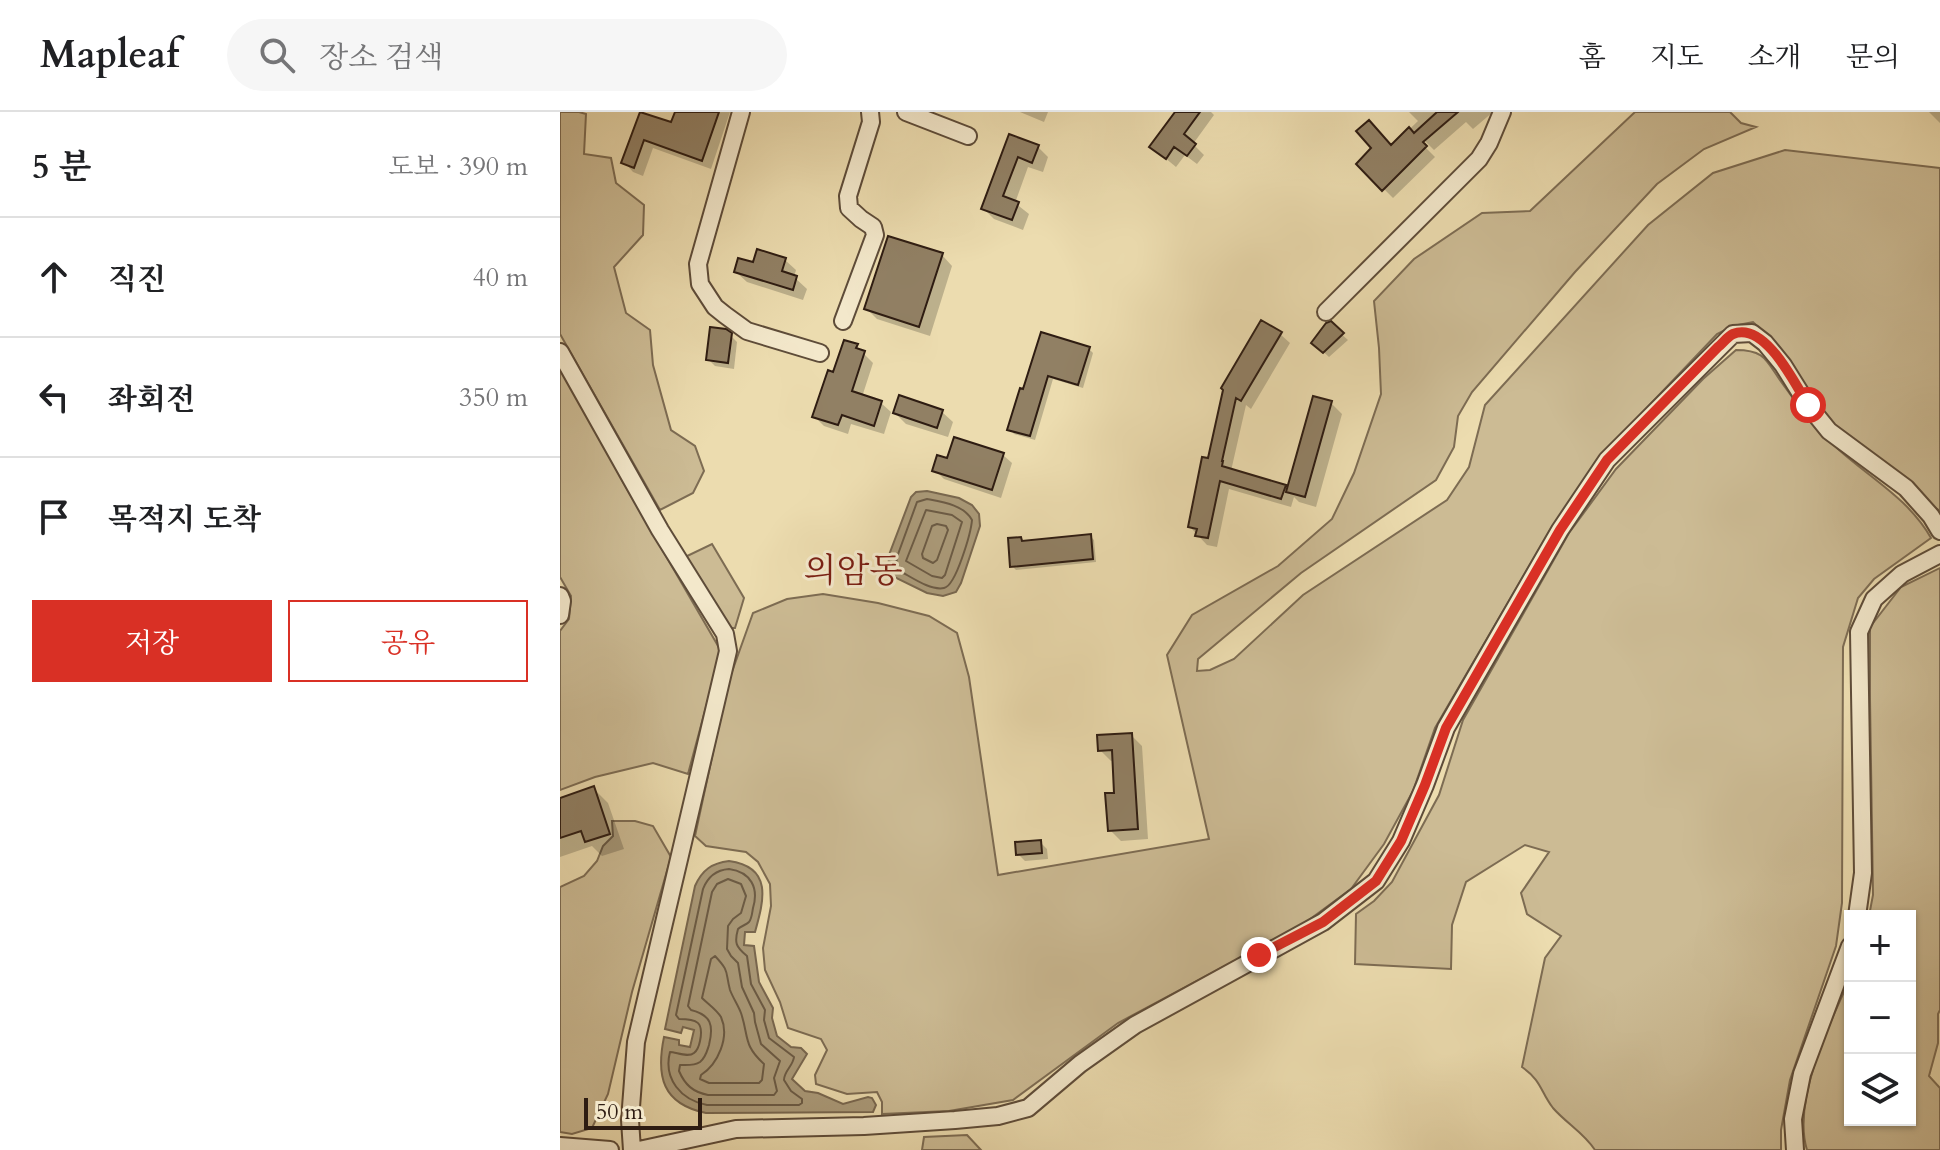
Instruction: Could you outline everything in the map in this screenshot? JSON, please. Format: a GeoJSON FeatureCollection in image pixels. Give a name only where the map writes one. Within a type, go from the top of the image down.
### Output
{"type":"FeatureCollection","features":[{"type":"Feature","properties":{"kind":"street"},"geometry":{"type":"LineString","coordinates":[[741,112],[698,264],[700,284],[715,307],[747,331],[820,353]]}},
{"type":"Feature","properties":{"kind":"street"},"geometry":{"type":"LineString","coordinates":[[843,321],[875,235],[873,227],[849,208],[848,196],[871,122],[870,112]]}},
{"type":"Feature","properties":{"kind":"street"},"geometry":{"type":"LineString","coordinates":[[906,112],[968,136]]}},
{"type":"Feature","properties":{"kind":"street"},"geometry":{"type":"LineString","coordinates":[[1326,312],[1479,159],[1502,112]]}},
{"type":"Feature","properties":{"kind":"street"},"geometry":{"type":"LineString","coordinates":[[639,1150],[736,1129],[955,1120],[998,1116],[1028,1108],[1080,1064],[1135,1025],[1323,922],[1376,881],[1401,841],[1446,728],[1560,530],[1607,460],[1733,334],[1752,333],[1765,343],[1829,431],[1906,488],[1940,531]]}},
{"type":"Feature","properties":{"kind":"street"},"geometry":{"type":"LineString","coordinates":[[560,352],[660,530],[725,634],[728,651],[636,1042],[630,1120],[632,1150]]}},
{"type":"Feature","properties":{"kind":"street"},"geometry":{"type":"LineString","coordinates":[[1858,910],[1863,873],[1859,632],[1874,599],[1902,574],[1940,554]]}},
{"type":"Feature","properties":{"kind":"street"},"geometry":{"type":"LineString","coordinates":[[560,596],[560,615]]}},
{"type":"Feature","properties":{"kind":"street"},"geometry":{"type":"LineString","coordinates":[[1795,1150],[1793,1119],[1802,1074],[1844,966]]}},
{"type":"Feature","properties":{"kind":"street"},"geometry":{"type":"LineString","coordinates":[[560,1146],[610,1150]]}},
{"type":"Feature","properties":{"kind":"shaded area"},"geometry":{"type":"Polygon","coordinates":[[[560,112],[586,114],[584,154],[611,158],[616,183],[644,205],[643,235],[614,267],[626,313],[650,330],[653,365],[671,430],[695,446],[704,471],[693,493],[660,510],[560,334],[560,112]]]}},
{"type":"Feature","properties":{"kind":"shaded area"},"geometry":{"type":"Polygon","coordinates":[[[1635,112],[1730,112],[1741,123],[1756,127],[1704,149],[1657,184],[1575,272],[1472,392],[1458,416],[1454,447],[1436,480],[1301,573],[1198,659],[1197,671],[1210,670],[1234,659],[1303,595],[1447,500],[1469,467],[1485,405],[1648,225],[1713,173],[1785,150],[1940,168],[1940,511],[1928,503],[1912,484],[1833,424],[1810,397],[1773,341],[1753,322],[1733,326],[1717,334],[1600,457],[1552,527],[1435,728],[1413,791],[1384,844],[1351,889],[1302,925],[1118,1023],[1013,1100],[949,1111],[882,1114],[882,1102],[877,1092],[847,1094],[816,1084],[815,1075],[827,1050],[821,1039],[788,1028],[765,970],[763,948],[771,906],[770,884],[758,862],[746,852],[706,846],[695,836],[728,683],[753,613],[787,599],[823,594],[929,616],[957,633],[969,677],[998,875],[1209,839],[1167,655],[1192,615],[1278,566],[1332,519],[1354,473],[1381,394],[1374,301],[1414,259],[1482,213],[1530,211],[1635,112]]]}},
{"type":"Feature","properties":{"kind":"shaded area"},"geometry":{"type":"Polygon","coordinates":[[[1736,350],[1754,352],[1764,358],[1822,434],[1900,500],[1931,538],[1874,579],[1858,598],[1843,647],[1842,903],[1836,946],[1790,1080],[1781,1130],[1781,1150],[1595,1150],[1553,1108],[1537,1082],[1522,1067],[1545,958],[1561,936],[1527,914],[1521,893],[1549,852],[1525,845],[1466,882],[1452,925],[1451,969],[1355,964],[1356,914],[1392,882],[1439,795],[1463,720],[1569,533],[1616,469],[1703,379],[1736,350]]]}},
{"type":"Feature","properties":{"kind":"shaded area"},"geometry":{"type":"Polygon","coordinates":[[[560,363],[623,482],[721,651],[688,774],[653,763],[595,777],[560,790],[560,631],[569,619],[571,596],[560,577],[560,363]]]}},
{"type":"Feature","properties":{"kind":"shaded area"},"geometry":{"type":"Polygon","coordinates":[[[712,544],[744,598],[735,628],[728,628],[683,558],[712,544]]]}},
{"type":"Feature","properties":{"kind":"shaded area"},"geometry":{"type":"Polygon","coordinates":[[[1940,568],[1940,1010],[1938,1043],[1929,1076],[1940,1088],[1940,1150],[1807,1150],[1804,1109],[1808,1086],[1823,1040],[1844,993],[1844,1126],[1916,1126],[1916,910],[1870,910],[1873,895],[1870,627],[1901,587],[1940,568]]]}},
{"type":"Feature","properties":{"kind":"shaded area"},"geometry":{"type":"Polygon","coordinates":[[[612,821],[635,821],[653,826],[671,857],[632,992],[608,1094],[592,1128],[572,1134],[560,1132],[560,887],[584,876],[597,861],[603,846],[613,836],[612,821]]]}},
{"type":"Feature","properties":{"kind":"shaded area"},"geometry":{"type":"Polygon","coordinates":[[[967,1135],[981,1150],[922,1150],[924,1137],[967,1135]]]}},
{"type":"Feature","properties":{"kind":"water"},"geometry":{"type":"Polygon","coordinates":[[[927,491],[959,498],[972,505],[979,514],[980,526],[961,583],[956,592],[943,596],[927,593],[888,574],[889,555],[911,497],[916,492],[927,491]]]}},
{"type":"Feature","properties":{"kind":"water"},"geometry":{"type":"Polygon","coordinates":[[[729,861],[753,870],[762,887],[755,932],[745,932],[744,945],[754,946],[759,982],[773,1008],[772,1018],[777,1036],[807,1054],[792,1079],[805,1091],[843,1104],[872,1098],[876,1105],[873,1112],[706,1113],[691,1109],[671,1095],[662,1076],[664,1037],[679,1040],[679,1045],[690,1047],[694,1030],[683,1027],[681,1033],[665,1029],[695,886],[708,868],[729,861]]]}},
{"type":"Feature","properties":{"kind":"building"},"geometry":{"type":"Polygon","coordinates":[[[640,112],[671,122],[675,112],[719,112],[702,161],[644,140],[634,168],[621,163],[640,112]]]}},
{"type":"Feature","properties":{"kind":"building"},"geometry":{"type":"Polygon","coordinates":[[[1175,112],[1200,112],[1184,134],[1196,144],[1187,156],[1174,147],[1166,159],[1149,147],[1175,112]]]}},
{"type":"Feature","properties":{"kind":"building"},"geometry":{"type":"Polygon","coordinates":[[[1437,112],[1458,112],[1423,142],[1427,146],[1382,191],[1356,164],[1371,148],[1356,131],[1369,120],[1391,145],[1409,127],[1414,133],[1437,112]]]}},
{"type":"Feature","properties":{"kind":"building"},"geometry":{"type":"Polygon","coordinates":[[[1009,134],[1039,145],[1032,163],[1018,157],[1003,196],[1019,202],[1012,220],[981,209],[1009,134]]]}},
{"type":"Feature","properties":{"kind":"building"},"geometry":{"type":"Polygon","coordinates":[[[888,236],[943,253],[919,327],[864,309],[888,236]]]}},
{"type":"Feature","properties":{"kind":"building"},"geometry":{"type":"Polygon","coordinates":[[[757,249],[786,258],[782,271],[797,276],[793,290],[734,272],[738,258],[753,262],[757,249]]]}},
{"type":"Feature","properties":{"kind":"building"},"geometry":{"type":"Polygon","coordinates":[[[1261,320],[1282,332],[1241,401],[1236,398],[1222,466],[1286,485],[1281,499],[1220,481],[1208,538],[1195,536],[1197,529],[1188,527],[1202,457],[1208,458],[1221,388],[1261,320]]]}},
{"type":"Feature","properties":{"kind":"building"},"geometry":{"type":"Polygon","coordinates":[[[1331,321],[1344,333],[1323,353],[1311,343],[1331,321]]]}},
{"type":"Feature","properties":{"kind":"building"},"geometry":{"type":"Polygon","coordinates":[[[710,327],[732,333],[728,363],[706,360],[710,327]]]}},
{"type":"Feature","properties":{"kind":"building"},"geometry":{"type":"Polygon","coordinates":[[[1041,332],[1090,347],[1078,385],[1048,376],[1030,436],[1007,430],[1041,332]]]}},
{"type":"Feature","properties":{"kind":"building"},"geometry":{"type":"Polygon","coordinates":[[[844,340],[858,344],[856,348],[865,351],[852,391],[882,401],[874,426],[842,415],[838,425],[812,417],[828,370],[833,372],[844,340]]]}},
{"type":"Feature","properties":{"kind":"building"},"geometry":{"type":"Polygon","coordinates":[[[899,395],[943,410],[937,428],[893,413],[899,395]]]}},
{"type":"Feature","properties":{"kind":"building"},"geometry":{"type":"Polygon","coordinates":[[[1313,396],[1332,401],[1305,497],[1286,492],[1313,396]]]}},
{"type":"Feature","properties":{"kind":"building"},"geometry":{"type":"Polygon","coordinates":[[[954,437],[1004,453],[992,490],[932,471],[937,455],[947,458],[954,437]]]}},
{"type":"Feature","properties":{"kind":"building"},"geometry":{"type":"Polygon","coordinates":[[[1091,534],[1093,559],[1010,567],[1008,538],[1021,537],[1022,541],[1091,534]]]}},
{"type":"Feature","properties":{"kind":"building"},"geometry":{"type":"Polygon","coordinates":[[[1132,733],[1138,829],[1108,831],[1105,793],[1114,793],[1112,750],[1098,751],[1097,735],[1132,733]]]}},
{"type":"Feature","properties":{"kind":"building"},"geometry":{"type":"Polygon","coordinates":[[[594,786],[610,834],[585,842],[581,831],[560,838],[560,798],[594,786]]]}},
{"type":"Feature","properties":{"kind":"building"},"geometry":{"type":"Polygon","coordinates":[[[1041,840],[1042,853],[1016,855],[1015,842],[1041,840]]]}},
{"type":"Feature","properties":{"kind":"district","name":"의암동"},"geometry":{"type":"Point","coordinates":[853,571]}},
{"type":"Feature","properties":{"kind":"route"},"geometry":{"type":"LineString","coordinates":[[1259,955],[1323,922],[1376,881],[1401,841],[1446,728],[1560,530],[1607,460],[1718,347],[1733,334],[1752,333],[1783,365],[1808,405]]}}]}
